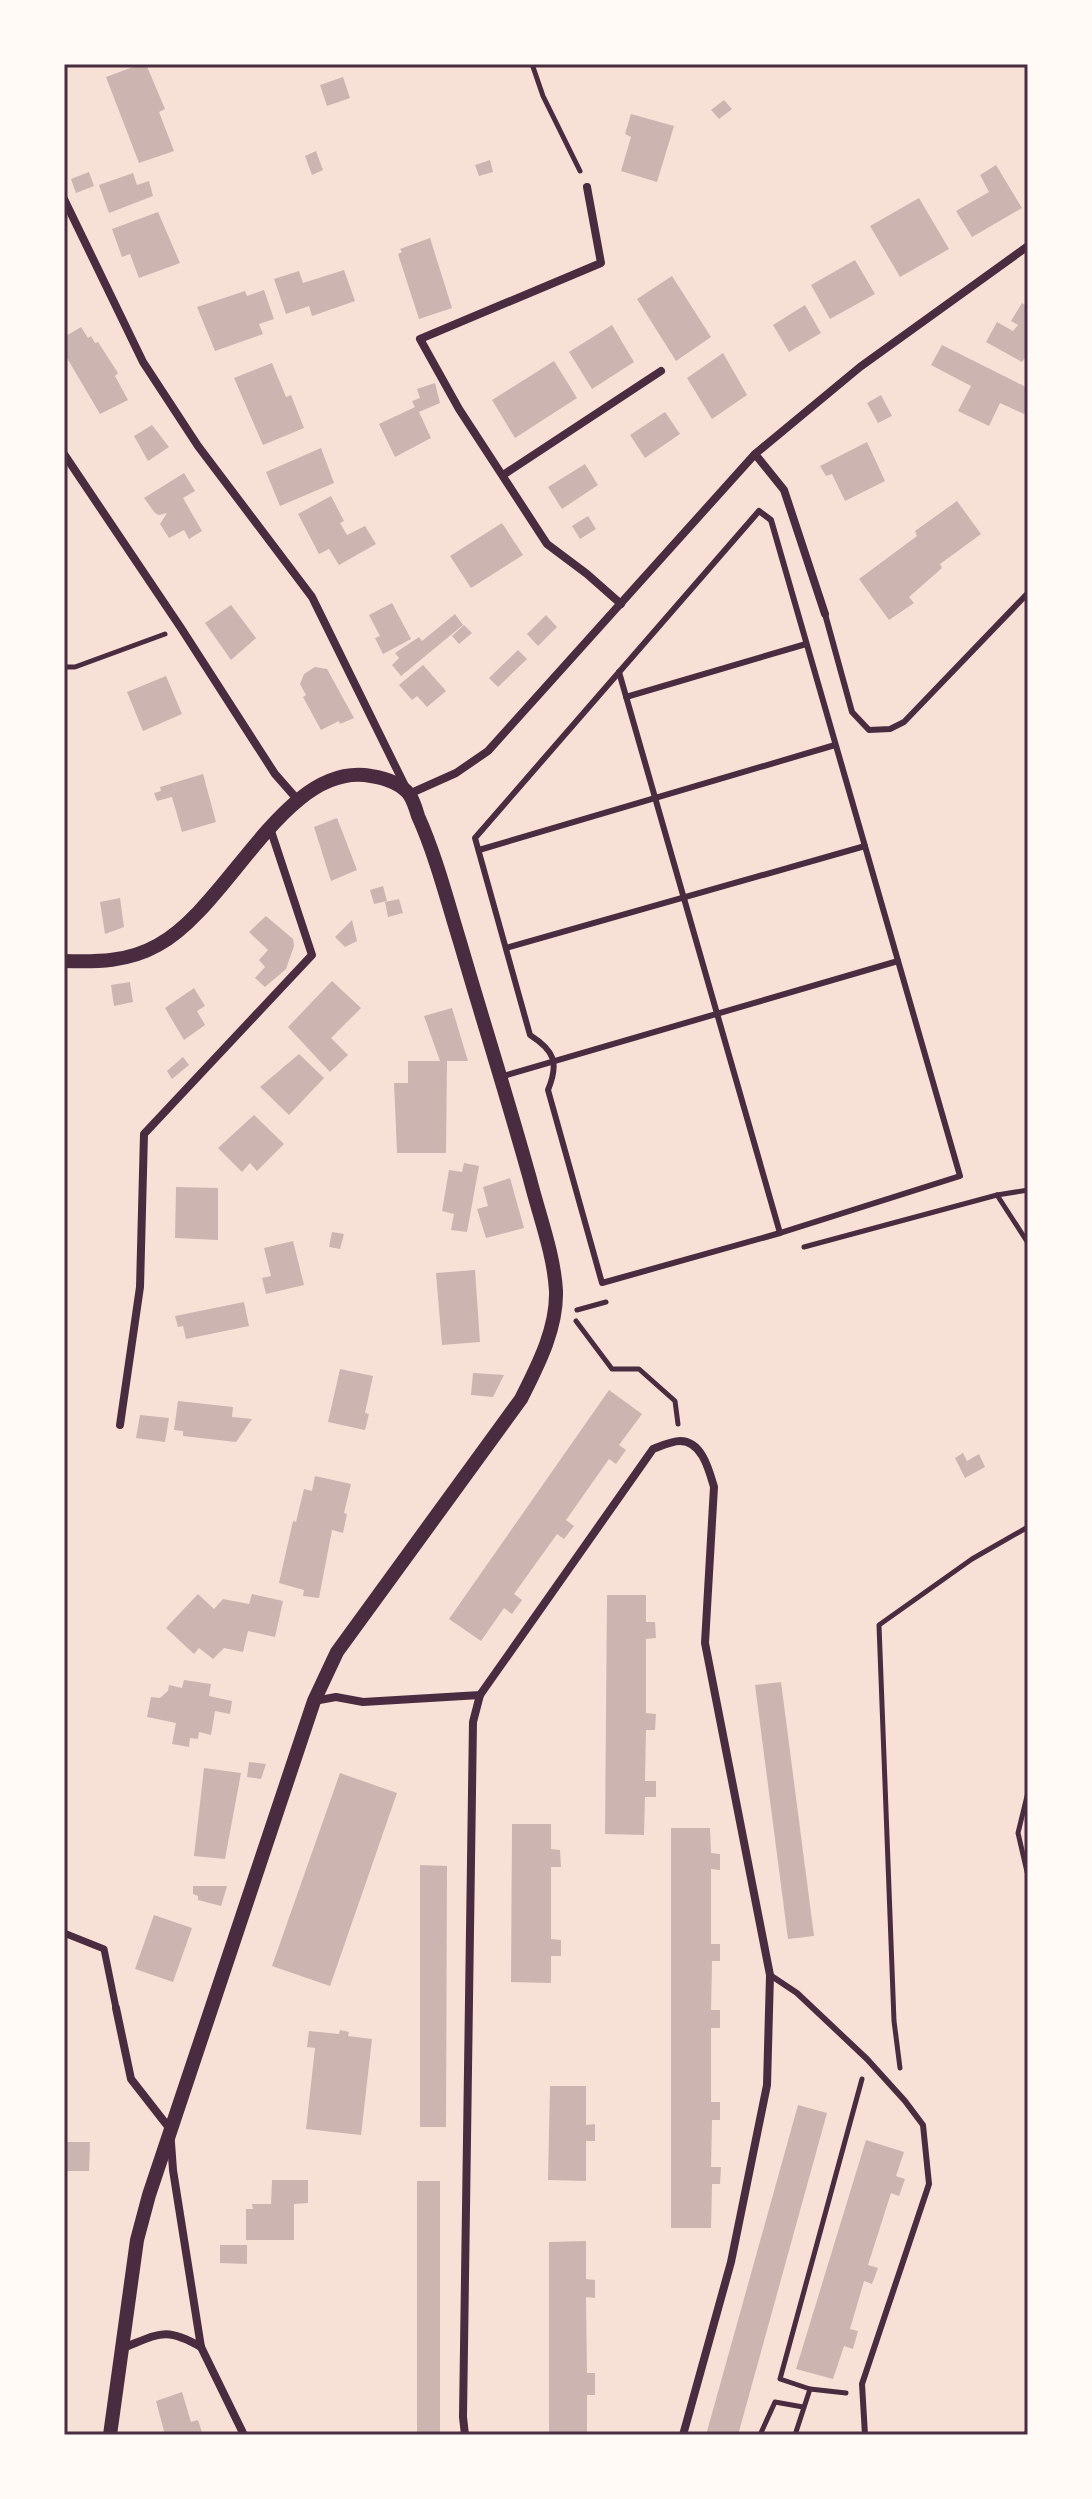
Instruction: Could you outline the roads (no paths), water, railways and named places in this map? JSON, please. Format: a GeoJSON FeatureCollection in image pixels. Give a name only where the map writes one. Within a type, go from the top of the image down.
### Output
{"type":"FeatureCollection","features":[{"type":"Feature","properties":{"kind":"street"},"geometry":{"type":"LineString","coordinates":[[587,187],[601,263],[420,339],[459,409],[547,544],[621,604]]}},
{"type":"Feature","properties":{"kind":"street"},"geometry":{"type":"LineString","coordinates":[[64,199],[143,362],[198,446],[312,597],[409,794],[430,842],[500,1077],[547,1244],[556,1290],[555,1313],[542,1356],[521,1399],[337,1652],[314,1701],[170,2129],[137,2240],[110,2435]]}},
{"type":"Feature","properties":{"kind":"street"},"geometry":{"type":"LineString","coordinates":[[409,794],[456,773],[488,751],[755,454],[860,367],[1028,246]]}},
{"type":"Feature","properties":{"kind":"street"},"geometry":{"type":"LineString","coordinates":[[503,475],[661,371]]}},
{"type":"Feature","properties":{"kind":"street"},"geometry":{"type":"LineString","coordinates":[[64,454],[275,774],[297,799]]}},
{"type":"Feature","properties":{"kind":"street"},"geometry":{"type":"LineString","coordinates":[[755,454],[784,490],[825,614]]}},
{"type":"Feature","properties":{"kind":"street"},"geometry":{"type":"LineString","coordinates":[[64,961],[117,960],[141,953],[169,938],[201,913],[297,799],[327,780],[358,774],[390,781],[409,794]]}},
{"type":"Feature","properties":{"kind":"street"},"geometry":{"type":"LineString","coordinates":[[120,1425],[140,1287],[144,1134],[312,955],[270,828]]}},
{"type":"Feature","properties":{"kind":"street"},"geometry":{"type":"LineString","coordinates":[[465,2435],[473,1722],[480,1695],[653,1449],[680,1441],[697,1447],[708,1466],[714,1487],[705,1643],[770,1975],[767,2085],[731,2262],[683,2435]]}},
{"type":"Feature","properties":{"kind":"street"},"geometry":{"type":"LineString","coordinates":[[314,1701],[336,1697],[363,1702],[480,1695]]}},
{"type":"Feature","properties":{"kind":"street"},"geometry":{"type":"LineString","coordinates":[[64,1933],[104,1949],[131,2079],[170,2129],[173,2170],[201,2347],[244,2435]]}},
{"type":"Feature","properties":{"kind":"street"},"geometry":{"type":"LineString","coordinates":[[123,2348],[154,2335],[179,2334],[201,2347]]}},
{"type":"Feature","properties":{"kind":"lane"},"geometry":{"type":"LineString","coordinates":[[759,511],[771,520],[806,644],[960,1176],[780,1233],[602,1283],[548,1090],[555,1068],[554,1060],[549,1049],[530,1035],[475,838],[759,511]]}},
{"type":"Feature","properties":{"kind":"lane"},"geometry":{"type":"LineString","coordinates":[[825,614],[852,712],[869,730],[879,731],[904,722],[1028,593]]}},
{"type":"Feature","properties":{"kind":"lane"},"geometry":{"type":"LineString","coordinates":[[626,697],[806,644]]}},
{"type":"Feature","properties":{"kind":"lane"},"geometry":{"type":"LineString","coordinates":[[619,672],[780,1233]]}},
{"type":"Feature","properties":{"kind":"lane"},"geometry":{"type":"LineString","coordinates":[[479,850],[835,745]]}},
{"type":"Feature","properties":{"kind":"lane"},"geometry":{"type":"LineString","coordinates":[[506,948],[865,846]]}},
{"type":"Feature","properties":{"kind":"lane"},"geometry":{"type":"LineString","coordinates":[[500,1077],[898,961]]}},
{"type":"Feature","properties":{"kind":"lane"},"geometry":{"type":"LineString","coordinates":[[770,1975],[797,1993],[867,2059],[923,2125],[929,2184],[862,2384],[865,2435]]}}]}
